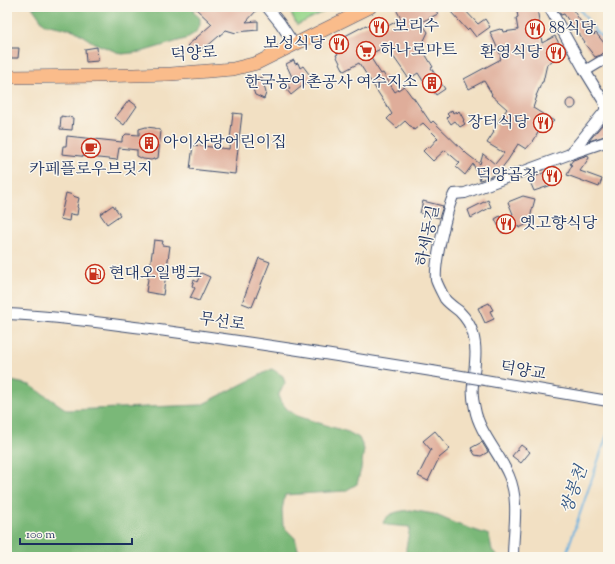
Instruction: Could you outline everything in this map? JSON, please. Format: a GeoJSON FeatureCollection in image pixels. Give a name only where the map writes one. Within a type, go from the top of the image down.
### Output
{"type":"FeatureCollection","features":[{"type":"Feature","properties":{"kind":"main road","name":"덕양로"},"geometry":{"type":"LineString","coordinates":[[7,77],[131,75],[221,71],[243,67],[257,63],[370,7]]}},
{"type":"Feature","properties":{"kind":"street"},"geometry":{"type":"LineString","coordinates":[[267,7],[294,44]]}},
{"type":"Feature","properties":{"kind":"street"},"geometry":{"type":"LineString","coordinates":[[549,7],[605,105],[605,111],[570,154]]}},
{"type":"Feature","properties":{"kind":"street"},"geometry":{"type":"LineString","coordinates":[[585,71],[608,59]]}},
{"type":"Feature","properties":{"kind":"street"},"geometry":{"type":"LineString","coordinates":[[570,154],[608,141]]}},
{"type":"Feature","properties":{"kind":"street","name":"하세동길"},"geometry":{"type":"LineString","coordinates":[[513,557],[515,507],[514,491],[506,470],[477,418],[473,398],[476,356],[474,334],[468,322],[447,300],[439,287],[436,278],[438,253],[448,209],[454,194],[465,193],[570,154]]}},
{"type":"Feature","properties":{"kind":"street","name":"무선로"},"geometry":{"type":"LineString","coordinates":[[7,314],[67,318],[195,335],[282,347],[432,371]]}},
{"type":"Feature","properties":{"kind":"street","name":"덕양교"},"geometry":{"type":"LineString","coordinates":[[432,371],[608,401]]}},
{"type":"Feature","properties":{"kind":"green space"},"geometry":{"type":"Polygon","coordinates":[[[32,7],[195,7],[193,12],[200,18],[200,25],[195,33],[185,39],[141,52],[122,54],[94,43],[74,30],[44,24],[32,7]]]}},
{"type":"Feature","properties":{"kind":"green space"},"geometry":{"type":"Polygon","coordinates":[[[288,7],[326,7],[328,10],[297,25],[288,7]]]}},
{"type":"Feature","properties":{"kind":"green space"},"geometry":{"type":"Polygon","coordinates":[[[272,369],[283,376],[285,383],[279,394],[279,399],[287,409],[297,416],[348,432],[359,438],[364,449],[357,484],[345,491],[285,495],[282,510],[283,526],[295,538],[299,553],[298,557],[11,557],[7,554],[7,380],[30,385],[67,410],[201,405],[272,369]]]}},
{"type":"Feature","properties":{"kind":"green space"},"geometry":{"type":"Polygon","coordinates":[[[411,510],[434,514],[454,523],[489,535],[492,550],[499,557],[406,557],[410,527],[387,525],[383,523],[391,514],[411,510]]]}},
{"type":"Feature","properties":{"kind":"building"},"geometry":{"type":"Polygon","coordinates":[[[194,7],[254,7],[257,10],[246,22],[258,21],[258,30],[236,33],[226,30],[195,55],[187,46],[212,24],[194,7]]]}},
{"type":"Feature","properties":{"kind":"building"},"geometry":{"type":"Polygon","coordinates":[[[401,7],[434,7],[438,14],[421,22],[428,32],[421,47],[433,67],[431,68],[445,89],[436,95],[431,87],[428,89],[418,73],[409,79],[386,46],[369,55],[395,92],[404,86],[431,123],[433,121],[467,154],[480,164],[483,154],[495,164],[504,153],[487,143],[494,132],[495,126],[507,109],[491,95],[492,94],[484,81],[469,89],[464,79],[501,59],[490,32],[500,29],[502,29],[503,32],[518,30],[516,7],[537,7],[542,43],[555,36],[565,54],[547,64],[543,82],[536,96],[533,108],[554,121],[543,131],[540,129],[534,140],[526,149],[518,144],[497,174],[480,180],[473,164],[465,175],[456,167],[460,163],[445,150],[433,161],[423,151],[428,146],[429,148],[438,138],[423,123],[414,130],[405,121],[397,128],[387,119],[392,114],[359,63],[344,71],[336,55],[338,54],[331,41],[338,37],[345,36],[366,25],[367,26],[381,18],[386,27],[401,19],[396,9],[401,7]]]}},
{"type":"Feature","properties":{"kind":"building"},"geometry":{"type":"Polygon","coordinates":[[[457,7],[462,7],[478,24],[485,19],[490,27],[476,37],[469,28],[467,30],[451,12],[457,7]]]}},
{"type":"Feature","properties":{"kind":"building"},"geometry":{"type":"Polygon","coordinates":[[[556,7],[571,7],[583,25],[586,23],[594,35],[596,33],[608,48],[601,55],[595,57],[584,43],[585,42],[576,29],[575,30],[564,14],[561,15],[556,7]]]}},
{"type":"Feature","properties":{"kind":"building"},"geometry":{"type":"Polygon","coordinates":[[[97,47],[98,61],[86,62],[85,49],[97,47]]]}},
{"type":"Feature","properties":{"kind":"building"},"geometry":{"type":"Polygon","coordinates":[[[7,48],[19,48],[18,58],[7,58],[7,48]]]}},
{"type":"Feature","properties":{"kind":"building"},"geometry":{"type":"Polygon","coordinates":[[[294,60],[295,64],[298,63],[300,68],[303,66],[312,78],[291,95],[287,90],[290,88],[285,82],[292,77],[286,64],[294,60]]]}},
{"type":"Feature","properties":{"kind":"building"},"geometry":{"type":"Polygon","coordinates":[[[262,77],[266,93],[264,99],[255,95],[252,86],[254,85],[253,79],[262,77]]]}},
{"type":"Feature","properties":{"kind":"building"},"geometry":{"type":"Polygon","coordinates":[[[569,99],[573,99],[575,100],[575,108],[569,109],[566,106],[566,102],[569,99]]]}},
{"type":"Feature","properties":{"kind":"building"},"geometry":{"type":"Polygon","coordinates":[[[129,100],[137,106],[124,125],[115,118],[129,100]]]}},
{"type":"Feature","properties":{"kind":"building"},"geometry":{"type":"Polygon","coordinates":[[[452,110],[453,113],[456,111],[457,113],[459,111],[465,124],[460,127],[455,121],[451,124],[447,118],[449,116],[447,114],[452,110]]]}},
{"type":"Feature","properties":{"kind":"building"},"geometry":{"type":"Polygon","coordinates":[[[233,113],[242,114],[235,174],[190,169],[193,145],[229,149],[233,113]]]}},
{"type":"Feature","properties":{"kind":"building"},"geometry":{"type":"Polygon","coordinates":[[[61,116],[73,118],[72,130],[60,129],[61,116]]]}},
{"type":"Feature","properties":{"kind":"building"},"geometry":{"type":"Polygon","coordinates":[[[608,118],[608,135],[589,141],[597,131],[608,118]]]}},
{"type":"Feature","properties":{"kind":"building"},"geometry":{"type":"Polygon","coordinates":[[[146,127],[155,128],[161,131],[158,158],[151,160],[143,159],[137,156],[137,150],[119,148],[117,160],[62,154],[63,146],[66,146],[67,136],[122,142],[122,138],[126,134],[139,135],[139,129],[146,127]]]}},
{"type":"Feature","properties":{"kind":"building"},"geometry":{"type":"Polygon","coordinates":[[[588,155],[589,158],[580,171],[602,179],[599,187],[567,175],[572,165],[570,164],[573,160],[588,155]]]}},
{"type":"Feature","properties":{"kind":"building"},"geometry":{"type":"Polygon","coordinates":[[[555,167],[561,179],[549,186],[534,191],[528,177],[536,174],[537,176],[555,167]]]}},
{"type":"Feature","properties":{"kind":"building"},"geometry":{"type":"Polygon","coordinates":[[[66,193],[79,198],[77,215],[70,214],[69,221],[60,219],[66,193]]]}},
{"type":"Feature","properties":{"kind":"building"},"geometry":{"type":"Polygon","coordinates":[[[523,196],[535,199],[531,214],[534,221],[519,228],[518,226],[502,233],[495,219],[500,216],[502,220],[513,214],[508,202],[523,196]]]}},
{"type":"Feature","properties":{"kind":"building"},"geometry":{"type":"Polygon","coordinates":[[[488,200],[491,207],[471,218],[468,210],[488,200]]]}},
{"type":"Feature","properties":{"kind":"building"},"geometry":{"type":"Polygon","coordinates":[[[423,201],[443,206],[439,218],[420,213],[423,201]]]}},
{"type":"Feature","properties":{"kind":"building"},"geometry":{"type":"Polygon","coordinates":[[[113,205],[120,215],[107,224],[100,214],[113,205]]]}},
{"type":"Feature","properties":{"kind":"building"},"geometry":{"type":"Polygon","coordinates":[[[154,240],[163,241],[162,245],[170,246],[163,295],[146,292],[154,240]]]}},
{"type":"Feature","properties":{"kind":"building"},"geometry":{"type":"Polygon","coordinates":[[[259,258],[270,262],[252,307],[242,303],[259,258]]]}},
{"type":"Feature","properties":{"kind":"building"},"geometry":{"type":"Polygon","coordinates":[[[201,273],[210,277],[199,301],[190,298],[195,288],[192,286],[194,280],[197,282],[201,273]]]}},
{"type":"Feature","properties":{"kind":"building"},"geometry":{"type":"Polygon","coordinates":[[[489,303],[493,310],[490,311],[494,319],[485,323],[478,308],[489,303]]]}},
{"type":"Feature","properties":{"kind":"building"},"geometry":{"type":"Polygon","coordinates":[[[435,431],[450,449],[439,458],[428,481],[418,476],[431,450],[423,441],[435,431]]]}},
{"type":"Feature","properties":{"kind":"building"},"geometry":{"type":"Polygon","coordinates":[[[482,442],[488,452],[481,456],[475,455],[471,448],[482,442]]]}},
{"type":"Feature","properties":{"kind":"building"},"geometry":{"type":"Polygon","coordinates":[[[521,445],[530,452],[521,463],[512,456],[521,445]]]}},
{"type":"Feature","properties":{"kind":"waterway"},"geometry":{"type":"LineString","coordinates":[[578,7],[595,30],[608,44]]}},
{"type":"Feature","properties":{"kind":"waterway","name":"쌍봉천"},"geometry":{"type":"LineString","coordinates":[[565,557],[608,432]]}},
{"type":"Feature","properties":{"kind":"place","name":"보리수"},"geometry":{"type":"Point","coordinates":[379,27]}},
{"type":"Feature","properties":{"kind":"place","name":"88식당"},"geometry":{"type":"Point","coordinates":[535,29]}},
{"type":"Feature","properties":{"kind":"place","name":"보성식당"},"geometry":{"type":"Point","coordinates":[339,44]}},
{"type":"Feature","properties":{"kind":"place","name":"하나로마트"},"geometry":{"type":"Point","coordinates":[366,51]}},
{"type":"Feature","properties":{"kind":"place","name":"환영식당"},"geometry":{"type":"Point","coordinates":[556,53]}},
{"type":"Feature","properties":{"kind":"place","name":"한국농어촌공사 여수지소"},"geometry":{"type":"Point","coordinates":[432,83]}},
{"type":"Feature","properties":{"kind":"place","name":"장터식당"},"geometry":{"type":"Point","coordinates":[543,123]}},
{"type":"Feature","properties":{"kind":"place","name":"아이사랑어린이집"},"geometry":{"type":"Point","coordinates":[149,143]}},
{"type":"Feature","properties":{"kind":"place","name":"카페플로우브릿지"},"geometry":{"type":"Point","coordinates":[91,148]}},
{"type":"Feature","properties":{"kind":"place","name":"덕양곱창"},"geometry":{"type":"Point","coordinates":[552,176]}},
{"type":"Feature","properties":{"kind":"place","name":"옛고향식당"},"geometry":{"type":"Point","coordinates":[506,224]}},
{"type":"Feature","properties":{"kind":"place","name":"현대오일뱅크"},"geometry":{"type":"Point","coordinates":[95,274]}}]}
